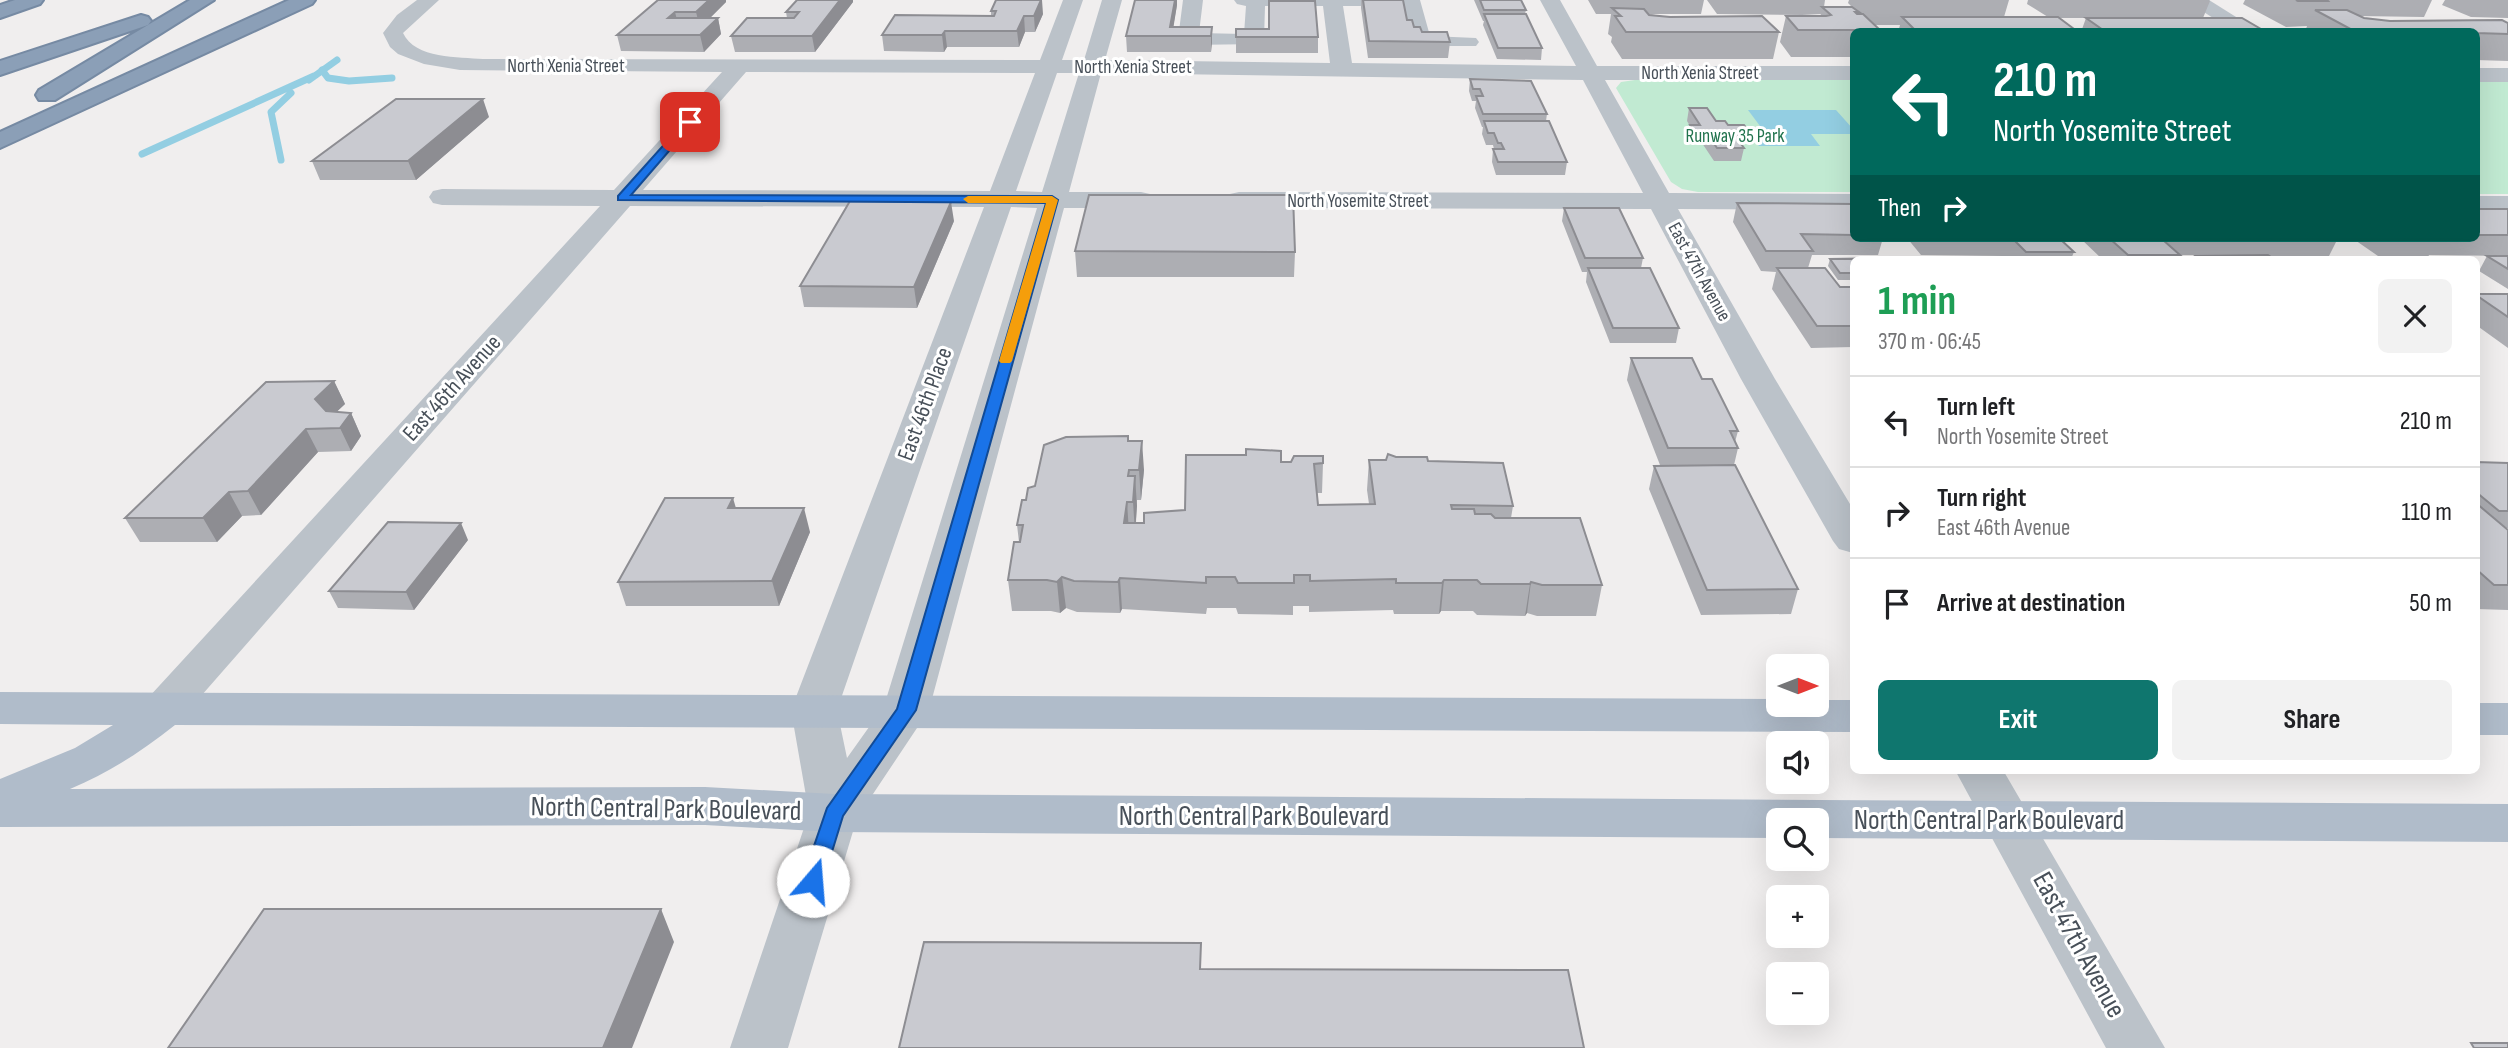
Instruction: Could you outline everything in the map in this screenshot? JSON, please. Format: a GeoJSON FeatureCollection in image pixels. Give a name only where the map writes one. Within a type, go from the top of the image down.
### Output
{"type":"FeatureCollection","features":[{"type":"Feature","properties":{"kind":"highway"},"geometry":{"type":"LineString","coordinates":[[0,12],[33,0]]}},
{"type":"Feature","properties":{"kind":"highway"},"geometry":{"type":"LineString","coordinates":[[0,68],[204,0]]}},
{"type":"Feature","properties":{"kind":"highway"},"geometry":{"type":"LineString","coordinates":[[0,121],[204,0]]}},
{"type":"Feature","properties":{"kind":"highway"},"geometry":{"type":"LineString","coordinates":[[0,141],[305,0]]}},
{"type":"Feature","properties":{"kind":"main road"},"geometry":{"type":"LineString","coordinates":[[0,708],[814,709],[1850,716]]}},
{"type":"Feature","properties":{"kind":"main road"},"geometry":{"type":"LineString","coordinates":[[0,799],[92,760],[121,743],[164,709]]}},
{"type":"Feature","properties":{"kind":"main road"},"geometry":{"type":"LineString","coordinates":[[2480,719],[2508,719]]}},
{"type":"Feature","properties":{"kind":"main road","name":"North Central Park Boulevard"},"geometry":{"type":"LineString","coordinates":[[0,808],[705,806],[834,813],[2508,823]]}},
{"type":"Feature","properties":{"kind":"street","name":"North Xenia Street"},"geometry":{"type":"LineString","coordinates":[[429,0],[404,19],[393,33],[398,44],[415,54],[439,61],[484,65],[1850,74]]}},
{"type":"Feature","properties":{"kind":"street","name":"East 46th Place"},"geometry":{"type":"LineString","coordinates":[[814,709],[1073,0]]}},
{"type":"Feature","properties":{"kind":"street"},"geometry":{"type":"LineString","coordinates":[[759,1048],[834,813],[906,710],[1112,0]]}},
{"type":"Feature","properties":{"kind":"street"},"geometry":{"type":"LineString","coordinates":[[1193,0],[1188,39],[1254,40],[1256,0]]}},
{"type":"Feature","properties":{"kind":"street"},"geometry":{"type":"LineString","coordinates":[[1244,0],[1410,0],[1422,42],[1469,42]]}},
{"type":"Feature","properties":{"kind":"street"},"geometry":{"type":"LineString","coordinates":[[1332,0],[1342,69]]}},
{"type":"Feature","properties":{"kind":"street","name":"East 47th Avenue"},"geometry":{"type":"LineString","coordinates":[[1550,0],[1660,202],[1850,536]]}},
{"type":"Feature","properties":{"kind":"street"},"geometry":{"type":"LineString","coordinates":[[2195,0],[2243,28]]}},
{"type":"Feature","properties":{"kind":"street","name":"East 46th Avenue"},"geometry":{"type":"LineString","coordinates":[[164,709],[740,66]]}},
{"type":"Feature","properties":{"kind":"street"},"geometry":{"type":"LineString","coordinates":[[2480,75],[2508,75]]}},
{"type":"Feature","properties":{"kind":"street"},"geometry":{"type":"LineString","coordinates":[[442,197],[1163,200]]}},
{"type":"Feature","properties":{"kind":"street","name":"North Yosemite Street"},"geometry":{"type":"LineString","coordinates":[[1217,200],[1850,202]]}},
{"type":"Feature","properties":{"kind":"street"},"geometry":{"type":"LineString","coordinates":[[2480,204],[2508,204]]}},
{"type":"Feature","properties":{"kind":"street"},"geometry":{"type":"LineString","coordinates":[[814,709],[834,813]]}},
{"type":"Feature","properties":{"kind":"street","name":"East 47th Avenue"},"geometry":{"type":"LineString","coordinates":[[1981,774],[2136,1048]]}},
{"type":"Feature","properties":{"kind":"green space","name":"Runway 35 Park"},"geometry":{"type":"Polygon","coordinates":[[[1850,80],[1850,192],[1698,192],[1682,189],[1671,182],[1616,88],[1621,82],[1850,80]]]}},
{"type":"Feature","properties":{"kind":"green space"},"geometry":{"type":"Polygon","coordinates":[[[2480,82],[2508,82],[2508,194],[2480,194],[2480,82]]]}},
{"type":"Feature","properties":{"kind":"water"},"geometry":{"type":"Polygon","coordinates":[[[1748,110],[1836,110],[1850,126],[1850,134],[1811,134],[1820,146],[1759,146],[1750,134],[1766,134],[1748,110]]]}},
{"type":"Feature","properties":{"kind":"building"},"geometry":{"type":"Polygon","coordinates":[[[658,0],[709,0],[696,12],[675,12],[668,18],[718,18],[700,35],[617,35],[658,0]]]}},
{"type":"Feature","properties":{"kind":"building"},"geometry":{"type":"Polygon","coordinates":[[[797,0],[840,0],[812,36],[731,36],[747,18],[794,18],[799,12],[786,12],[797,0]]]}},
{"type":"Feature","properties":{"kind":"building"},"geometry":{"type":"Polygon","coordinates":[[[996,0],[1041,0],[1034,16],[1024,16],[1017,31],[945,31],[942,35],[882,35],[895,15],[994,16],[996,11],[991,11],[996,0]]]}},
{"type":"Feature","properties":{"kind":"building"},"geometry":{"type":"Polygon","coordinates":[[[1135,0],[1175,0],[1170,27],[1212,27],[1211,36],[1126,36],[1135,0]]]}},
{"type":"Feature","properties":{"kind":"building"},"geometry":{"type":"Polygon","coordinates":[[[1363,0],[1403,0],[1407,20],[1412,20],[1414,27],[1420,27],[1422,32],[1447,32],[1450,42],[1369,41],[1363,0]]]}},
{"type":"Feature","properties":{"kind":"building"},"geometry":{"type":"Polygon","coordinates":[[[1480,0],[1521,0],[1526,10],[1484,10],[1480,0]]]}},
{"type":"Feature","properties":{"kind":"building"},"geometry":{"type":"Polygon","coordinates":[[[1269,1],[1315,1],[1318,37],[1236,37],[1236,29],[1269,29],[1269,1]]]}},
{"type":"Feature","properties":{"kind":"building"},"geometry":{"type":"Polygon","coordinates":[[[1822,7],[1852,7],[1859,12],[1855,12],[1857,14],[1863,14],[1878,28],[1798,30],[1786,16],[1831,15],[1822,7]]]}},
{"type":"Feature","properties":{"kind":"building"},"geometry":{"type":"Polygon","coordinates":[[[1612,8],[1644,9],[1649,15],[1670,17],[1762,16],[1779,32],[1626,32],[1615,16],[1621,16],[1612,8]]]}},
{"type":"Feature","properties":{"kind":"building"},"geometry":{"type":"Polygon","coordinates":[[[2315,10],[2347,10],[2364,18],[2390,21],[2502,20],[2508,23],[2508,34],[2480,33],[2480,28],[2349,28],[2315,10]]]}},
{"type":"Feature","properties":{"kind":"building"},"geometry":{"type":"Polygon","coordinates":[[[1484,14],[1526,14],[1542,48],[1498,48],[1484,14]]]}},
{"type":"Feature","properties":{"kind":"building"},"geometry":{"type":"Polygon","coordinates":[[[1902,17],[2058,17],[2073,28],[1913,28],[1902,17]]]}},
{"type":"Feature","properties":{"kind":"building"},"geometry":{"type":"Polygon","coordinates":[[[2086,18],[2242,18],[2259,28],[2100,28],[2086,18]]]}},
{"type":"Feature","properties":{"kind":"building"},"geometry":{"type":"Polygon","coordinates":[[[1470,79],[1531,81],[1547,114],[1483,114],[1476,96],[1483,96],[1480,89],[1473,89],[1470,79]]]}},
{"type":"Feature","properties":{"kind":"building"},"geometry":{"type":"Polygon","coordinates":[[[396,99],[483,99],[408,161],[312,161],[396,99]]]}},
{"type":"Feature","properties":{"kind":"building"},"geometry":{"type":"Polygon","coordinates":[[[1689,108],[1707,108],[1716,121],[1725,121],[1728,125],[1744,125],[1748,130],[1731,130],[1744,148],[1717,148],[1705,130],[1693,130],[1690,125],[1700,125],[1689,108]]]}},
{"type":"Feature","properties":{"kind":"building"},"geometry":{"type":"Polygon","coordinates":[[[1484,121],[1549,121],[1567,162],[1498,162],[1493,149],[1504,149],[1494,133],[1488,133],[1484,121]]]}},
{"type":"Feature","properties":{"kind":"building"},"geometry":{"type":"Polygon","coordinates":[[[1089,195],[1293,195],[1295,252],[1075,251],[1089,195]]]}},
{"type":"Feature","properties":{"kind":"building"},"geometry":{"type":"Polygon","coordinates":[[[850,201],[951,202],[914,287],[800,286],[850,201]]]}},
{"type":"Feature","properties":{"kind":"building"},"geometry":{"type":"Polygon","coordinates":[[[1737,203],[1850,204],[1850,235],[1801,234],[1813,251],[1766,251],[1737,203]]]}},
{"type":"Feature","properties":{"kind":"building"},"geometry":{"type":"Polygon","coordinates":[[[1564,208],[1619,208],[1643,258],[1585,258],[1564,208]]]}},
{"type":"Feature","properties":{"kind":"building"},"geometry":{"type":"Polygon","coordinates":[[[2480,209],[2508,209],[2508,235],[2480,235],[2480,209]]]}},
{"type":"Feature","properties":{"kind":"building"},"geometry":{"type":"Polygon","coordinates":[[[2016,242],[2063,242],[2074,252],[2026,252],[2016,242]]]}},
{"type":"Feature","properties":{"kind":"building"},"geometry":{"type":"Polygon","coordinates":[[[2113,242],[2165,242],[2180,255],[2128,255],[2113,242]]]}},
{"type":"Feature","properties":{"kind":"building"},"geometry":{"type":"Polygon","coordinates":[[[2268,255],[2270,256],[2196,256],[2268,255]]]}},
{"type":"Feature","properties":{"kind":"building"},"geometry":{"type":"Polygon","coordinates":[[[2487,256],[2508,256],[2508,269],[2487,256]]]}},
{"type":"Feature","properties":{"kind":"building"},"geometry":{"type":"Polygon","coordinates":[[[1830,259],[1850,259],[1850,273],[1840,273],[1830,259]]]}},
{"type":"Feature","properties":{"kind":"building"},"geometry":{"type":"Polygon","coordinates":[[[1588,268],[1650,268],[1679,328],[1613,328],[1588,268]]]}},
{"type":"Feature","properties":{"kind":"building"},"geometry":{"type":"Polygon","coordinates":[[[1777,268],[1825,268],[1840,287],[1850,287],[1850,326],[1817,326],[1777,268]]]}},
{"type":"Feature","properties":{"kind":"building"},"geometry":{"type":"Polygon","coordinates":[[[2480,294],[2508,294],[2508,317],[2480,298],[2480,294]]]}},
{"type":"Feature","properties":{"kind":"building"},"geometry":{"type":"Polygon","coordinates":[[[1631,358],[1692,358],[1702,379],[1712,379],[1738,431],[1730,431],[1738,448],[1668,448],[1631,358]]]}},
{"type":"Feature","properties":{"kind":"building"},"geometry":{"type":"Polygon","coordinates":[[[334,381],[315,399],[326,411],[351,413],[340,428],[306,429],[248,491],[229,492],[203,518],[125,518],[266,382],[334,381]]]}},
{"type":"Feature","properties":{"kind":"building"},"geometry":{"type":"Polygon","coordinates":[[[1128,436],[1128,441],[1142,441],[1139,470],[1129,470],[1128,476],[1135,476],[1133,502],[1127,502],[1124,523],[1144,523],[1144,513],[1185,510],[1186,455],[1246,455],[1246,449],[1281,451],[1281,462],[1291,462],[1294,456],[1323,456],[1323,463],[1314,464],[1318,505],[1375,504],[1369,460],[1386,460],[1388,454],[1396,457],[1427,457],[1428,461],[1503,463],[1513,506],[1451,505],[1452,509],[1474,509],[1475,514],[1491,514],[1495,518],[1580,518],[1602,585],[1542,585],[1531,582],[1481,584],[1477,580],[1444,580],[1442,583],[1396,583],[1396,579],[1310,581],[1310,575],[1294,575],[1294,583],[1238,583],[1235,577],[1206,577],[1206,583],[1120,578],[1118,582],[1074,581],[1062,577],[1057,582],[1008,580],[1014,542],[1020,542],[1023,525],[1017,525],[1022,500],[1026,500],[1028,488],[1035,486],[1044,445],[1066,437],[1128,436]]]}},
{"type":"Feature","properties":{"kind":"building"},"geometry":{"type":"Polygon","coordinates":[[[2480,462],[2508,463],[2508,511],[2499,511],[2480,495],[2480,462]]]}},
{"type":"Feature","properties":{"kind":"building"},"geometry":{"type":"Polygon","coordinates":[[[1735,465],[1798,589],[1707,590],[1654,466],[1735,465]]]}},
{"type":"Feature","properties":{"kind":"building"},"geometry":{"type":"Polygon","coordinates":[[[665,498],[733,498],[728,508],[804,508],[772,581],[618,582],[665,498]]]}},
{"type":"Feature","properties":{"kind":"building"},"geometry":{"type":"Polygon","coordinates":[[[2480,506],[2508,530],[2508,585],[2494,585],[2480,573],[2480,506]]]}},
{"type":"Feature","properties":{"kind":"building"},"geometry":{"type":"Polygon","coordinates":[[[388,522],[461,523],[406,592],[329,591],[388,522]]]}},
{"type":"Feature","properties":{"kind":"building"},"geometry":{"type":"Polygon","coordinates":[[[264,909],[661,909],[603,1048],[168,1048],[264,909]]]}},
{"type":"Feature","properties":{"kind":"building"},"geometry":{"type":"Polygon","coordinates":[[[924,942],[1201,943],[1200,969],[1568,970],[1584,1048],[899,1048],[924,942]]]}},
{"type":"Feature","properties":{"kind":"building"},"geometry":{"type":"Polygon","coordinates":[[[2471,1043],[2508,1043],[2508,1048],[2474,1048],[2471,1043]]]}},
{"type":"Feature","properties":{"kind":"waterway"},"geometry":{"type":"LineString","coordinates":[[322,70],[337,60]]}},
{"type":"Feature","properties":{"kind":"waterway"},"geometry":{"type":"LineString","coordinates":[[309,80],[322,70]]}},
{"type":"Feature","properties":{"kind":"waterway"},"geometry":{"type":"LineString","coordinates":[[322,70],[328,78],[349,81],[392,78]]}},
{"type":"Feature","properties":{"kind":"waterway"},"geometry":{"type":"LineString","coordinates":[[142,154],[314,76]]}},
{"type":"Feature","properties":{"kind":"waterway"},"geometry":{"type":"LineString","coordinates":[[281,160],[271,112],[291,93]]}},
{"type":"Feature","properties":{"kind":"slow traffic"},"geometry":{"type":"LineString","coordinates":[[968,199],[1052,200],[1005,361]]}},
{"type":"Feature","properties":{"kind":"route"},"geometry":{"type":"LineString","coordinates":[[690,122],[622,198],[1052,200],[906,710],[834,813],[813,881]]}}]}
